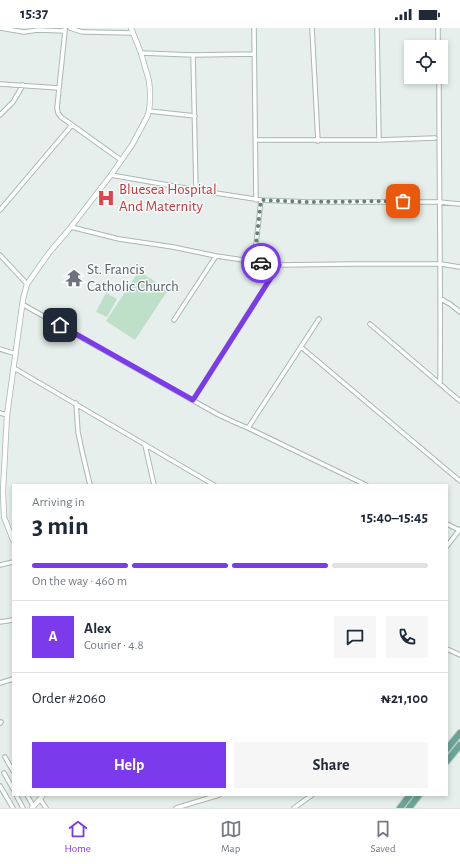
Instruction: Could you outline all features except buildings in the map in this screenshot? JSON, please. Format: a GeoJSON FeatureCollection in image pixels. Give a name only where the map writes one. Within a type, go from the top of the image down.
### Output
{"type":"FeatureCollection","features":[{"type":"Feature","properties":{"kind":"main road"},"geometry":{"type":"LineString","coordinates":[[448,748],[460,733]]}},
{"type":"Feature","properties":{"kind":"main road"},"geometry":{"type":"LineString","coordinates":[[448,760],[460,745]]}},
{"type":"Feature","properties":{"kind":"main road"},"geometry":{"type":"LineString","coordinates":[[400,808],[409,796]]}},
{"type":"Feature","properties":{"kind":"main road"},"geometry":{"type":"LineString","coordinates":[[409,808],[417,796]]}},
{"type":"Feature","properties":{"kind":"street"},"geometry":{"type":"LineString","coordinates":[[0,28],[24,32],[38,30],[65,30],[57,108],[58,113],[61,117],[121,160]]}},
{"type":"Feature","properties":{"kind":"street"},"geometry":{"type":"LineString","coordinates":[[12,538],[2,517],[7,415],[22,304],[27,284],[49,253],[111,175],[132,145],[149,111],[150,86],[141,53],[132,30],[82,32],[70,28]]}},
{"type":"Feature","properties":{"kind":"street"},"geometry":{"type":"LineString","coordinates":[[254,28],[256,140],[259,200],[254,262]]}},
{"type":"Feature","properties":{"kind":"street"},"geometry":{"type":"LineString","coordinates":[[312,28],[318,140]]}},
{"type":"Feature","properties":{"kind":"street"},"geometry":{"type":"LineString","coordinates":[[377,28],[379,140]]}},
{"type":"Feature","properties":{"kind":"street"},"geometry":{"type":"LineString","coordinates":[[438,28],[438,40]]}},
{"type":"Feature","properties":{"kind":"street"},"geometry":{"type":"LineString","coordinates":[[141,53],[192,55],[254,54]]}},
{"type":"Feature","properties":{"kind":"street"},"geometry":{"type":"LineString","coordinates":[[192,55],[196,190]]}},
{"type":"Feature","properties":{"kind":"street"},"geometry":{"type":"LineString","coordinates":[[0,84],[59,88]]}},
{"type":"Feature","properties":{"kind":"street"},"geometry":{"type":"LineString","coordinates":[[438,84],[441,299],[440,384]]}},
{"type":"Feature","properties":{"kind":"street"},"geometry":{"type":"LineString","coordinates":[[0,115],[13,102],[23,85]]}},
{"type":"Feature","properties":{"kind":"street"},"geometry":{"type":"LineString","coordinates":[[149,111],[195,116]]}},
{"type":"Feature","properties":{"kind":"street"},"geometry":{"type":"LineString","coordinates":[[0,210],[72,125]]}},
{"type":"Feature","properties":{"kind":"street"},"geometry":{"type":"LineString","coordinates":[[256,140],[379,140],[434,138]]}},
{"type":"Feature","properties":{"kind":"street"},"geometry":{"type":"LineString","coordinates":[[111,175],[259,200],[308,202],[439,202],[460,204]]}},
{"type":"Feature","properties":{"kind":"street"},"geometry":{"type":"LineString","coordinates":[[71,227],[119,239],[173,247],[216,256],[279,265],[440,264],[460,267]]}},
{"type":"Feature","properties":{"kind":"street"},"geometry":{"type":"LineString","coordinates":[[0,255],[27,284]]}},
{"type":"Feature","properties":{"kind":"street"},"geometry":{"type":"LineString","coordinates":[[174,320],[216,256]]}},
{"type":"Feature","properties":{"kind":"street"},"geometry":{"type":"LineString","coordinates":[[193,400],[279,265]]}},
{"type":"Feature","properties":{"kind":"street"},"geometry":{"type":"LineString","coordinates":[[441,299],[460,312]]}},
{"type":"Feature","properties":{"kind":"street"},"geometry":{"type":"LineString","coordinates":[[22,304],[217,414],[364,484]]}},
{"type":"Feature","properties":{"kind":"street"},"geometry":{"type":"LineString","coordinates":[[248,428],[319,319]]}},
{"type":"Feature","properties":{"kind":"street"},"geometry":{"type":"LineString","coordinates":[[370,324],[460,401]]}},
{"type":"Feature","properties":{"kind":"street"},"geometry":{"type":"LineString","coordinates":[[301,347],[460,481]]}},
{"type":"Feature","properties":{"kind":"street"},"geometry":{"type":"LineString","coordinates":[[0,349],[16,354]]}},
{"type":"Feature","properties":{"kind":"street"},"geometry":{"type":"LineString","coordinates":[[14,368],[212,484]]}},
{"type":"Feature","properties":{"kind":"street"},"geometry":{"type":"LineString","coordinates":[[76,404],[78,432],[90,484]]}},
{"type":"Feature","properties":{"kind":"street"},"geometry":{"type":"LineString","coordinates":[[0,413],[7,415]]}},
{"type":"Feature","properties":{"kind":"street"},"geometry":{"type":"LineString","coordinates":[[145,445],[154,484]]}},
{"type":"Feature","properties":{"kind":"street"},"geometry":{"type":"LineString","coordinates":[[448,524],[460,529],[448,545]]}},
{"type":"Feature","properties":{"kind":"street"},"geometry":{"type":"LineString","coordinates":[[0,565],[12,562]]}},
{"type":"Feature","properties":{"kind":"street"},"geometry":{"type":"LineString","coordinates":[[0,622],[12,620]]}},
{"type":"Feature","properties":{"kind":"street"},"geometry":{"type":"LineString","coordinates":[[448,649],[460,655]]}},
{"type":"Feature","properties":{"kind":"street"},"geometry":{"type":"LineString","coordinates":[[0,683],[12,679]]}},
{"type":"Feature","properties":{"kind":"street"},"geometry":{"type":"LineString","coordinates":[[5,757],[12,769]]}},
{"type":"Feature","properties":{"kind":"street"},"geometry":{"type":"LineString","coordinates":[[4,773],[12,787]]}},
{"type":"Feature","properties":{"kind":"street"},"geometry":{"type":"LineString","coordinates":[[0,786],[13,808]]}},
{"type":"Feature","properties":{"kind":"street"},"geometry":{"type":"LineString","coordinates":[[17,796],[23,808]]}},
{"type":"Feature","properties":{"kind":"street"},"geometry":{"type":"LineString","coordinates":[[28,796],[33,807],[42,797],[46,808]]}},
{"type":"Feature","properties":{"kind":"street"},"geometry":{"type":"LineString","coordinates":[[176,808],[216,796]]}},
{"type":"Feature","properties":{"kind":"street"},"geometry":{"type":"LineString","coordinates":[[294,808],[311,796]]}},
{"type":"Feature","properties":{"kind":"green space"},"geometry":{"type":"Polygon","coordinates":[[[139,271],[168,290],[135,340],[106,321],[139,271]]]}},
{"type":"Feature","properties":{"kind":"green space"},"geometry":{"type":"Polygon","coordinates":[[[106,293],[117,299],[107,317],[96,312],[106,293]]]}},
{"type":"Feature","properties":{"kind":"way so far"},"geometry":{"type":"LineString","coordinates":[[261,263],[254,262],[261,200],[308,202],[403,201]]}},
{"type":"Feature","properties":{"kind":"place","name":"Bluesea Hospital And Maternity"},"geometry":{"type":"Point","coordinates":[106,198]}},
{"type":"Feature","properties":{"kind":"place","name":"St. Francis Catholic Church"},"geometry":{"type":"Point","coordinates":[74,278]}},
{"type":"Feature","properties":{"kind":"route"},"geometry":{"type":"LineString","coordinates":[[60,325],[193,400],[279,265],[261,263]]}}]}
